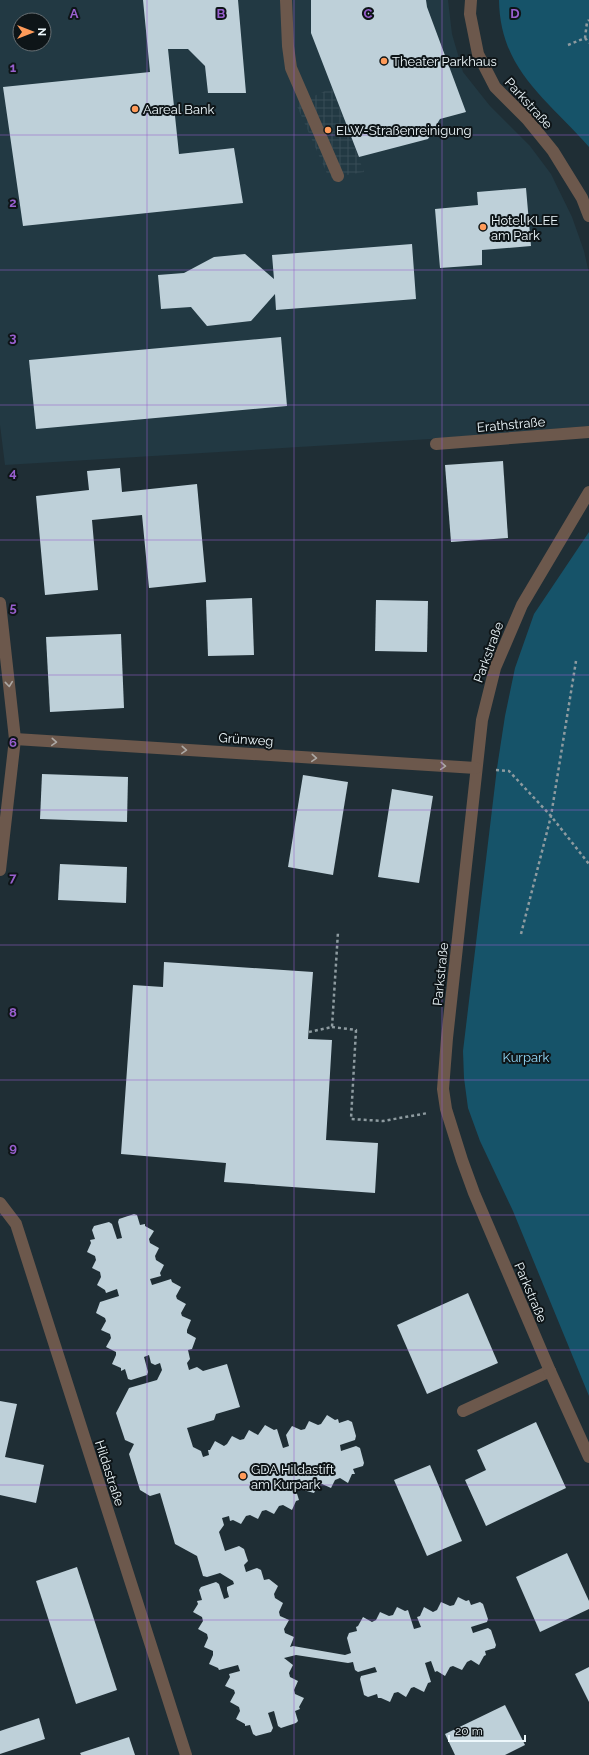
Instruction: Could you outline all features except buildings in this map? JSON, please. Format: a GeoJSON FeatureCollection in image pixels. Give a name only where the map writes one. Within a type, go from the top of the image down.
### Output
{"type":"FeatureCollection","features":[{"type":"Feature","properties":{"kind":"street"},"geometry":{"type":"LineString","coordinates":[[286,0],[288,46],[291,68],[338,176]]}},
{"type":"Feature","properties":{"kind":"street","name":"Parkstraße"},"geometry":{"type":"LineString","coordinates":[[471,0],[470,14],[478,54],[496,87],[527,119],[553,151],[582,198],[589,216]]}},
{"type":"Feature","properties":{"kind":"street","name":"Erathstraße"},"geometry":{"type":"LineString","coordinates":[[436,444],[589,432]]}},
{"type":"Feature","properties":{"kind":"street","name":"Parkstraße"},"geometry":{"type":"LineString","coordinates":[[589,492],[522,605],[510,630],[495,668],[482,720],[447,1038],[443,1089],[446,1109],[474,1193],[550,1371],[589,1457]]}},
{"type":"Feature","properties":{"kind":"street"},"geometry":{"type":"LineString","coordinates":[[0,603],[15,739],[0,870]]}},
{"type":"Feature","properties":{"kind":"street","name":"Grünweg"},"geometry":{"type":"LineString","coordinates":[[15,739],[476,768]]}},
{"type":"Feature","properties":{"kind":"street","name":"Hildastraße"},"geometry":{"type":"LineString","coordinates":[[0,1203],[16,1224],[186,1755]]}},
{"type":"Feature","properties":{"kind":"street"},"geometry":{"type":"LineString","coordinates":[[463,1411],[550,1371]]}},
{"type":"Feature","properties":{"kind":"path"},"geometry":{"type":"LineString","coordinates":[[589,20],[587,22],[585,38],[589,43]]}},
{"type":"Feature","properties":{"kind":"path"},"geometry":{"type":"LineString","coordinates":[[568,45],[585,38]]}},
{"type":"Feature","properties":{"kind":"path"},"geometry":{"type":"LineString","coordinates":[[521,934],[551,816],[576,661]]}},
{"type":"Feature","properties":{"kind":"path"},"geometry":{"type":"LineString","coordinates":[[476,768],[509,771],[551,816],[589,864]]}},
{"type":"Feature","properties":{"kind":"path"},"geometry":{"type":"LineString","coordinates":[[332,1027],[338,932]]}},
{"type":"Feature","properties":{"kind":"path"},"geometry":{"type":"LineString","coordinates":[[309,1032],[332,1027],[356,1030],[351,1119],[383,1121],[446,1109]]}},
{"type":"Feature","properties":{"kind":"shaded area"},"geometry":{"type":"Polygon","coordinates":[[[0,0],[448,0],[452,34],[463,72],[490,106],[530,146],[551,174],[572,217],[584,251],[589,273],[589,426],[430,439],[5,465],[0,425],[0,0]]]}},
{"type":"Feature","properties":{"kind":"shaded area","name":"ELW-Straßenreinigung"},"geometry":{"type":"Polygon","coordinates":[[[332,88],[364,172],[329,178],[296,104],[332,88]]]}},
{"type":"Feature","properties":{"kind":"green space"},"geometry":{"type":"Polygon","coordinates":[[[499,0],[589,0],[589,147],[542,98],[517,65],[508,46],[501,24],[499,0]]]}},
{"type":"Feature","properties":{"kind":"green space","name":"Kurpark"},"geometry":{"type":"Polygon","coordinates":[[[589,532],[589,1396],[513,1211],[480,1141],[468,1108],[464,1078],[463,1051],[497,768],[505,716],[515,668],[534,614],[589,532]]]}},
{"type":"Feature","properties":{"kind":"place","name":"Theater Parkhaus"},"geometry":{"type":"Point","coordinates":[384,61]}},
{"type":"Feature","properties":{"kind":"place","name":"Aareal Bank"},"geometry":{"type":"Point","coordinates":[135,109]}},
{"type":"Feature","properties":{"kind":"place","name":"ELW-Straßenreinigung"},"geometry":{"type":"Point","coordinates":[328,130]}},
{"type":"Feature","properties":{"kind":"place","name":"Hotel KLEE am Park"},"geometry":{"type":"Point","coordinates":[483,227]}},
{"type":"Feature","properties":{"kind":"place","name":"GDA Hildastift am Kurpark"},"geometry":{"type":"Point","coordinates":[243,1476]}}]}
